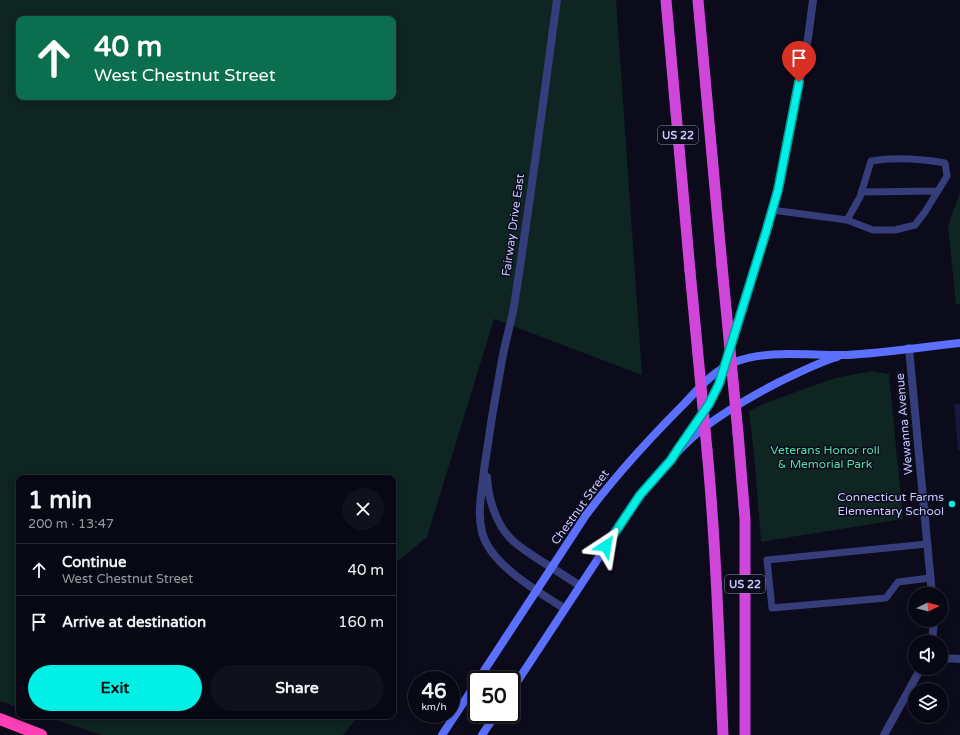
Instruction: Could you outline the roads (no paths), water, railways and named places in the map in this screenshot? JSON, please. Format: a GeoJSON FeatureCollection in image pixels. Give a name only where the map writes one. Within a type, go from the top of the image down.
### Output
{"type":"FeatureCollection","features":[{"type":"Feature","properties":{"kind":"highway","name":"US 22"},"geometry":{"type":"LineString","coordinates":[[666,0],[712,510],[718,592],[723,735]]}},
{"type":"Feature","properties":{"kind":"highway","name":"US 22"},"geometry":{"type":"LineString","coordinates":[[698,0],[745,519],[745,735]]}},
{"type":"Feature","properties":{"kind":"highway"},"geometry":{"type":"LineString","coordinates":[[0,719],[41,735]]}},
{"type":"Feature","properties":{"kind":"main road"},"geometry":{"type":"LineString","coordinates":[[724,366],[756,357],[783,355],[846,355],[960,343]]}},
{"type":"Feature","properties":{"kind":"main road"},"geometry":{"type":"LineString","coordinates":[[520,677],[632,507],[649,484],[671,460],[701,431],[736,406],[767,388],[808,368],[846,355]]}},
{"type":"Feature","properties":{"kind":"main road","name":"Chestnut Street"},"geometry":{"type":"LineString","coordinates":[[485,671],[586,515],[663,424],[706,381],[724,366]]}},
{"type":"Feature","properties":{"kind":"main road","name":"Chestnut Street"},"geometry":{"type":"LineString","coordinates":[[442,735],[468,696]]}},
{"type":"Feature","properties":{"kind":"main road"},"geometry":{"type":"LineString","coordinates":[[482,735],[490,723]]}},
{"type":"Feature","properties":{"kind":"street","name":"Fairway Drive East"},"geometry":{"type":"LineString","coordinates":[[557,0],[514,306],[502,362],[487,452],[479,515],[482,534],[486,543],[500,562],[510,572],[564,609]]}},
{"type":"Feature","properties":{"kind":"street"},"geometry":{"type":"LineString","coordinates":[[671,460],[709,404],[719,384],[772,210],[788,140],[814,0]]}},
{"type":"Feature","properties":{"kind":"street","name":"Wewanna Avenue"},"geometry":{"type":"LineString","coordinates":[[909,348],[931,587]]}},
{"type":"Feature","properties":{"kind":"street","name":"Fairway Drive East"},"geometry":{"type":"LineString","coordinates":[[487,452],[487,484],[490,498],[500,523],[511,539],[529,553],[580,586]]}},
{"type":"Feature","properties":{"kind":"street"},"geometry":{"type":"LineString","coordinates":[[948,658],[960,659]]}},
{"type":"Feature","properties":{"kind":"street"},"geometry":{"type":"LineString","coordinates":[[884,735],[917,675]]}},
{"type":"Feature","properties":{"kind":"lane"},"geometry":{"type":"LineString","coordinates":[[772,210],[847,220],[873,230],[895,230],[915,226],[947,176],[945,163],[887,158],[871,161],[860,197],[847,220]]}},
{"type":"Feature","properties":{"kind":"lane"},"geometry":{"type":"LineString","coordinates":[[862,192],[937,191]]}},
{"type":"Feature","properties":{"kind":"lane"},"geometry":{"type":"LineString","coordinates":[[927,544],[767,560],[772,608],[886,598],[898,582],[930,578]]}},
{"type":"Feature","properties":{"kind":"place","name":"Connecticut Farms Elementary School"},"geometry":{"type":"Point","coordinates":[952,504]}},
{"type":"Feature","properties":{"kind":"park label","name":"Veterans Honor roll & Memorial Park"},"geometry":{"type":"Point","coordinates":[825,457]}}]}
